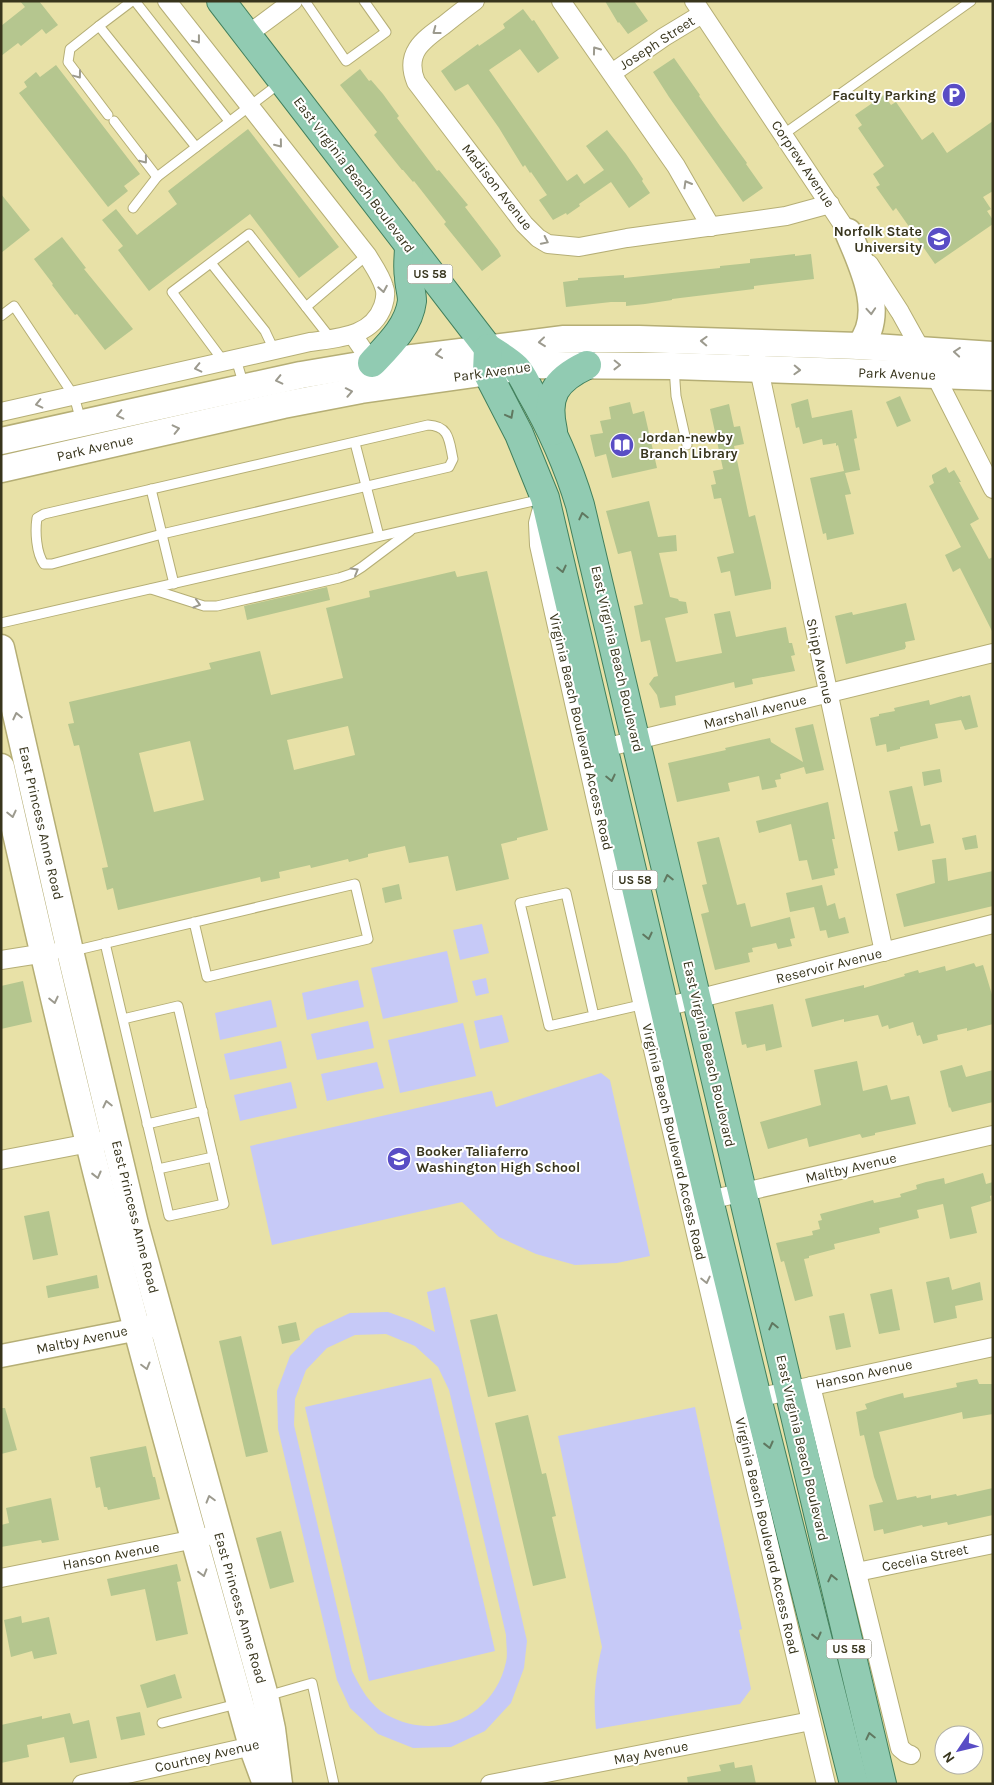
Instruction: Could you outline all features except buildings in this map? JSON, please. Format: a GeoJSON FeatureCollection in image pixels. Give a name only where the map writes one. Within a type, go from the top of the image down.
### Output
{"type":"FeatureCollection","features":[{"type":"Feature","properties":{"kind":"main road","name":"East Virginia Beach Boulevard"},"geometry":{"type":"LineString","coordinates":[[221,1],[409,246],[487,360],[545,498],[604,748],[657,1004],[709,1200],[746,1400],[854,1784]]}},
{"type":"Feature","properties":{"kind":"main road"},"geometry":{"type":"LineString","coordinates":[[848,232],[862,264],[868,286],[872,315],[866,338],[859,346]]}},
{"type":"Feature","properties":{"kind":"main road"},"geometry":{"type":"LineString","coordinates":[[372,363],[406,322],[410,312],[412,299],[408,276],[409,246]]}},
{"type":"Feature","properties":{"kind":"main road","name":"Park Avenue"},"geometry":{"type":"LineString","coordinates":[[1,441],[82,424],[247,400],[361,390],[487,360],[564,339],[753,342],[920,349],[993,355]]}},
{"type":"Feature","properties":{"kind":"main road","name":"East Virginia Beach Boulevard"},"geometry":{"type":"LineString","coordinates":[[487,360],[516,368],[539,406],[555,440],[573,480],[580,505],[742,1193],[800,1388],[882,1784]]}},
{"type":"Feature","properties":{"kind":"main road","name":"Park Avenue"},"geometry":{"type":"LineString","coordinates":[[1,469],[247,400],[301,375],[372,363],[487,360]]}},
{"type":"Feature","properties":{"kind":"main road","name":"Park Avenue"},"geometry":{"type":"LineString","coordinates":[[516,368],[538,365],[674,366],[993,377]]}},
{"type":"Feature","properties":{"kind":"main road"},"geometry":{"type":"LineString","coordinates":[[555,440],[550,414],[551,401],[556,389],[574,371],[588,365]]}},
{"type":"Feature","properties":{"kind":"main road","name":"East Princess Anne Road"},"geometry":{"type":"LineString","coordinates":[[1,648],[135,1224],[265,1696],[263,1744],[266,1784]]}},
{"type":"Feature","properties":{"kind":"main road","name":"East Princess Anne Road"},"geometry":{"type":"LineString","coordinates":[[3,779],[89,1143],[136,1328],[194,1540],[240,1703],[263,1744],[279,1784]]}},
{"type":"Feature","properties":{"kind":"street"},"geometry":{"type":"LineString","coordinates":[[1,412],[274,350],[352,335],[363,331],[381,312],[385,301],[385,288],[367,255],[167,1]]}},
{"type":"Feature","properties":{"kind":"street"},"geometry":{"type":"LineString","coordinates":[[247,34],[293,1]]}},
{"type":"Feature","properties":{"kind":"street","name":"Madison Avenue"},"geometry":{"type":"LineString","coordinates":[[475,1],[422,41],[415,51],[412,62],[413,76],[524,224],[538,238],[548,244],[579,246],[786,216],[830,204]]}},
{"type":"Feature","properties":{"kind":"street"},"geometry":{"type":"LineString","coordinates":[[561,1],[676,166],[711,226]]}},
{"type":"Feature","properties":{"kind":"street","name":"Joseph Street"},"geometry":{"type":"LineString","coordinates":[[612,73],[664,37],[698,7]]}},
{"type":"Feature","properties":{"kind":"street","name":"Corprew Avenue"},"geometry":{"type":"LineString","coordinates":[[698,7],[784,134],[900,312],[935,375],[993,489]]}},
{"type":"Feature","properties":{"kind":"street"},"geometry":{"type":"LineString","coordinates":[[352,335],[372,363]]}},
{"type":"Feature","properties":{"kind":"street","name":"Shipp Avenue"},"geometry":{"type":"LineString","coordinates":[[753,342],[884,952]]}},
{"type":"Feature","properties":{"kind":"street","name":"Virginia Beach Boulevard Access Road"},"geometry":{"type":"LineString","coordinates":[[545,498],[538,524],[538,546],[583,747],[657,1004],[691,1220],[746,1400],[826,1784]]}},
{"type":"Feature","properties":{"kind":"street","name":"Marshall Avenue"},"geometry":{"type":"LineString","coordinates":[[604,748],[828,695],[993,653]]}},
{"type":"Feature","properties":{"kind":"street","name":"Reservoir Avenue"},"geometry":{"type":"LineString","coordinates":[[657,1004],[696,999],[993,924]]}},
{"type":"Feature","properties":{"kind":"street"},"geometry":{"type":"LineString","coordinates":[[1,960],[43,952],[70,951]]}},
{"type":"Feature","properties":{"kind":"street","name":"Maltby Avenue"},"geometry":{"type":"LineString","coordinates":[[709,1200],[993,1134]]}},
{"type":"Feature","properties":{"kind":"street"},"geometry":{"type":"LineString","coordinates":[[1,1160],[115,1137]]}},
{"type":"Feature","properties":{"kind":"street","name":"Maltby Avenue"},"geometry":{"type":"LineString","coordinates":[[1,1356],[162,1324]]}},
{"type":"Feature","properties":{"kind":"street","name":"Hanson Avenue"},"geometry":{"type":"LineString","coordinates":[[746,1400],[993,1346]]}},
{"type":"Feature","properties":{"kind":"street"},"geometry":{"type":"LineString","coordinates":[[800,1388],[857,1572],[900,1748],[907,1753]]}},
{"type":"Feature","properties":{"kind":"street","name":"Hanson Avenue"},"geometry":{"type":"LineString","coordinates":[[1,1578],[220,1535]]}},
{"type":"Feature","properties":{"kind":"street","name":"Cecelia Street"},"geometry":{"type":"LineString","coordinates":[[857,1572],[993,1544]]}},
{"type":"Feature","properties":{"kind":"street","name":"May Avenue"},"geometry":{"type":"LineString","coordinates":[[490,1784],[812,1721]]}},
{"type":"Feature","properties":{"kind":"street","name":"Courtney Avenue"},"geometry":{"type":"LineString","coordinates":[[82,1784],[263,1744]]}},
{"type":"Feature","properties":{"kind":"lane"},"geometry":{"type":"LineString","coordinates":[[157,177],[68,62],[70,49],[99,26],[133,1],[230,121]]}},
{"type":"Feature","properties":{"kind":"lane"},"geometry":{"type":"LineString","coordinates":[[305,1],[346,61],[386,32],[364,1]]}},
{"type":"Feature","properties":{"kind":"lane"},"geometry":{"type":"LineString","coordinates":[[784,134],[972,1]]}},
{"type":"Feature","properties":{"kind":"lane"},"geometry":{"type":"LineString","coordinates":[[99,26],[196,146]]}},
{"type":"Feature","properties":{"kind":"lane"},"geometry":{"type":"LineString","coordinates":[[133,208],[157,177],[283,81]]}},
{"type":"Feature","properties":{"kind":"lane"},"geometry":{"type":"LineString","coordinates":[[247,400],[230,360],[172,292],[249,234],[331,340]]}},
{"type":"Feature","properties":{"kind":"lane"},"geometry":{"type":"LineString","coordinates":[[306,307],[367,255]]}},
{"type":"Feature","properties":{"kind":"lane"},"geometry":{"type":"LineString","coordinates":[[211,263],[265,332],[274,350]]}},
{"type":"Feature","properties":{"kind":"lane"},"geometry":{"type":"LineString","coordinates":[[1,316],[14,306],[74,396],[82,424]]}},
{"type":"Feature","properties":{"kind":"lane"},"geometry":{"type":"LineString","coordinates":[[674,366],[676,396],[688,445]]}},
{"type":"Feature","properties":{"kind":"lane"},"geometry":{"type":"LineString","coordinates":[[428,424],[438,425],[446,432],[454,459],[449,468],[366,488],[162,534],[52,564],[44,564],[40,558],[36,525],[38,518],[44,514],[428,424]]}},
{"type":"Feature","properties":{"kind":"lane"},"geometry":{"type":"LineString","coordinates":[[355,442],[379,536]]}},
{"type":"Feature","properties":{"kind":"lane"},"geometry":{"type":"LineString","coordinates":[[151,489],[174,584]]}},
{"type":"Feature","properties":{"kind":"lane"},"geometry":{"type":"LineString","coordinates":[[1,623],[545,498]]}},
{"type":"Feature","properties":{"kind":"lane"},"geometry":{"type":"LineString","coordinates":[[151,589],[204,606],[226,604],[339,578],[351,574],[413,528]]}},
{"type":"Feature","properties":{"kind":"lane"},"geometry":{"type":"LineString","coordinates":[[70,951],[355,884],[368,939],[208,977],[194,922]]}},
{"type":"Feature","properties":{"kind":"lane"},"geometry":{"type":"LineString","coordinates":[[594,1016],[566,893],[520,903],[549,1026],[657,1004]]}},
{"type":"Feature","properties":{"kind":"lane"},"geometry":{"type":"LineString","coordinates":[[105,943],[169,1216],[224,1204],[178,1006],[123,1019]]}},
{"type":"Feature","properties":{"kind":"lane"},"geometry":{"type":"LineString","coordinates":[[147,1124],[203,1111]]}},
{"type":"Feature","properties":{"kind":"lane"},"geometry":{"type":"LineString","coordinates":[[158,1169],[213,1157]]}},
{"type":"Feature","properties":{"kind":"lane"},"geometry":{"type":"LineString","coordinates":[[265,1696],[312,1683],[334,1784]]}},
{"type":"Feature","properties":{"kind":"lane"},"geometry":{"type":"LineString","coordinates":[[162,1723],[240,1703]]}},
{"type":"Feature","properties":{"kind":"shaded area"},"geometry":{"type":"Polygon","coordinates":[[[482,924],[489,953],[460,960],[453,930],[482,924]]]}},
{"type":"Feature","properties":{"kind":"shaded area"},"geometry":{"type":"Polygon","coordinates":[[[447,951],[458,1002],[383,1019],[371,968],[447,951]]]}},
{"type":"Feature","properties":{"kind":"shaded area"},"geometry":{"type":"Polygon","coordinates":[[[486,978],[489,993],[476,996],[472,981],[486,978]]]}},
{"type":"Feature","properties":{"kind":"shaded area"},"geometry":{"type":"Polygon","coordinates":[[[358,980],[364,1007],[307,1020],[302,993],[358,980]]]}},
{"type":"Feature","properties":{"kind":"shaded area"},"geometry":{"type":"Polygon","coordinates":[[[271,1000],[277,1027],[220,1040],[215,1013],[271,1000]]]}},
{"type":"Feature","properties":{"kind":"shaded area"},"geometry":{"type":"Polygon","coordinates":[[[502,1015],[509,1042],[480,1049],[474,1021],[502,1015]]]}},
{"type":"Feature","properties":{"kind":"shaded area"},"geometry":{"type":"Polygon","coordinates":[[[368,1021],[374,1048],[317,1060],[311,1034],[368,1021]]]}},
{"type":"Feature","properties":{"kind":"shaded area"},"geometry":{"type":"Polygon","coordinates":[[[463,1023],[476,1076],[400,1093],[388,1040],[463,1023]]]}},
{"type":"Feature","properties":{"kind":"shaded area"},"geometry":{"type":"Polygon","coordinates":[[[281,1041],[287,1068],[230,1080],[224,1054],[281,1041]]]}},
{"type":"Feature","properties":{"kind":"shaded area"},"geometry":{"type":"Polygon","coordinates":[[[377,1062],[384,1088],[327,1101],[321,1074],[377,1062]]]}},
{"type":"Feature","properties":{"kind":"shaded area"},"geometry":{"type":"Polygon","coordinates":[[[601,1073],[610,1080],[650,1256],[617,1263],[575,1265],[536,1254],[499,1237],[462,1202],[272,1245],[250,1146],[492,1091],[496,1107],[601,1073]]]}},
{"type":"Feature","properties":{"kind":"shaded area"},"geometry":{"type":"Polygon","coordinates":[[[291,1082],[297,1108],[240,1121],[234,1095],[291,1082]]]}},
{"type":"Feature","properties":{"kind":"shaded area"},"geometry":{"type":"Polygon","coordinates":[[[445,1287],[527,1641],[524,1668],[511,1703],[485,1731],[451,1747],[413,1748],[378,1734],[350,1708],[337,1680],[278,1429],[277,1391],[290,1356],[316,1329],[350,1313],[388,1312],[413,1321],[435,1332],[427,1292],[445,1287]],[[386,1334],[355,1335],[327,1348],[306,1370],[295,1399],[294,1425],[352,1671],[366,1696],[375,1707],[387,1715],[406,1723],[425,1726],[443,1725],[460,1719],[476,1710],[489,1697],[499,1681],[506,1662],[507,1652],[506,1635],[449,1390],[438,1367],[415,1346],[386,1334]]]}},
{"type":"Feature","properties":{"kind":"shaded area"},"geometry":{"type":"Polygon","coordinates":[[[431,1378],[495,1651],[369,1681],[305,1407],[431,1378]]]}},
{"type":"Feature","properties":{"kind":"shaded area"},"geometry":{"type":"Polygon","coordinates":[[[695,1407],[742,1629],[739,1630],[751,1689],[740,1704],[596,1729],[595,1688],[602,1647],[558,1436],[695,1407]]]}},
{"type":"Feature","properties":{"kind":"place","name":"Faculty Parking"},"geometry":{"type":"Point","coordinates":[954,95]}},
{"type":"Feature","properties":{"kind":"place","name":"Norfolk State University"},"geometry":{"type":"Point","coordinates":[939,239]}},
{"type":"Feature","properties":{"kind":"place","name":"Jordan-newby Branch Library"},"geometry":{"type":"Point","coordinates":[622,445]}},
{"type":"Feature","properties":{"kind":"place","name":"Booker Taliaferro Washington High School"},"geometry":{"type":"Point","coordinates":[399,1159]}}]}
